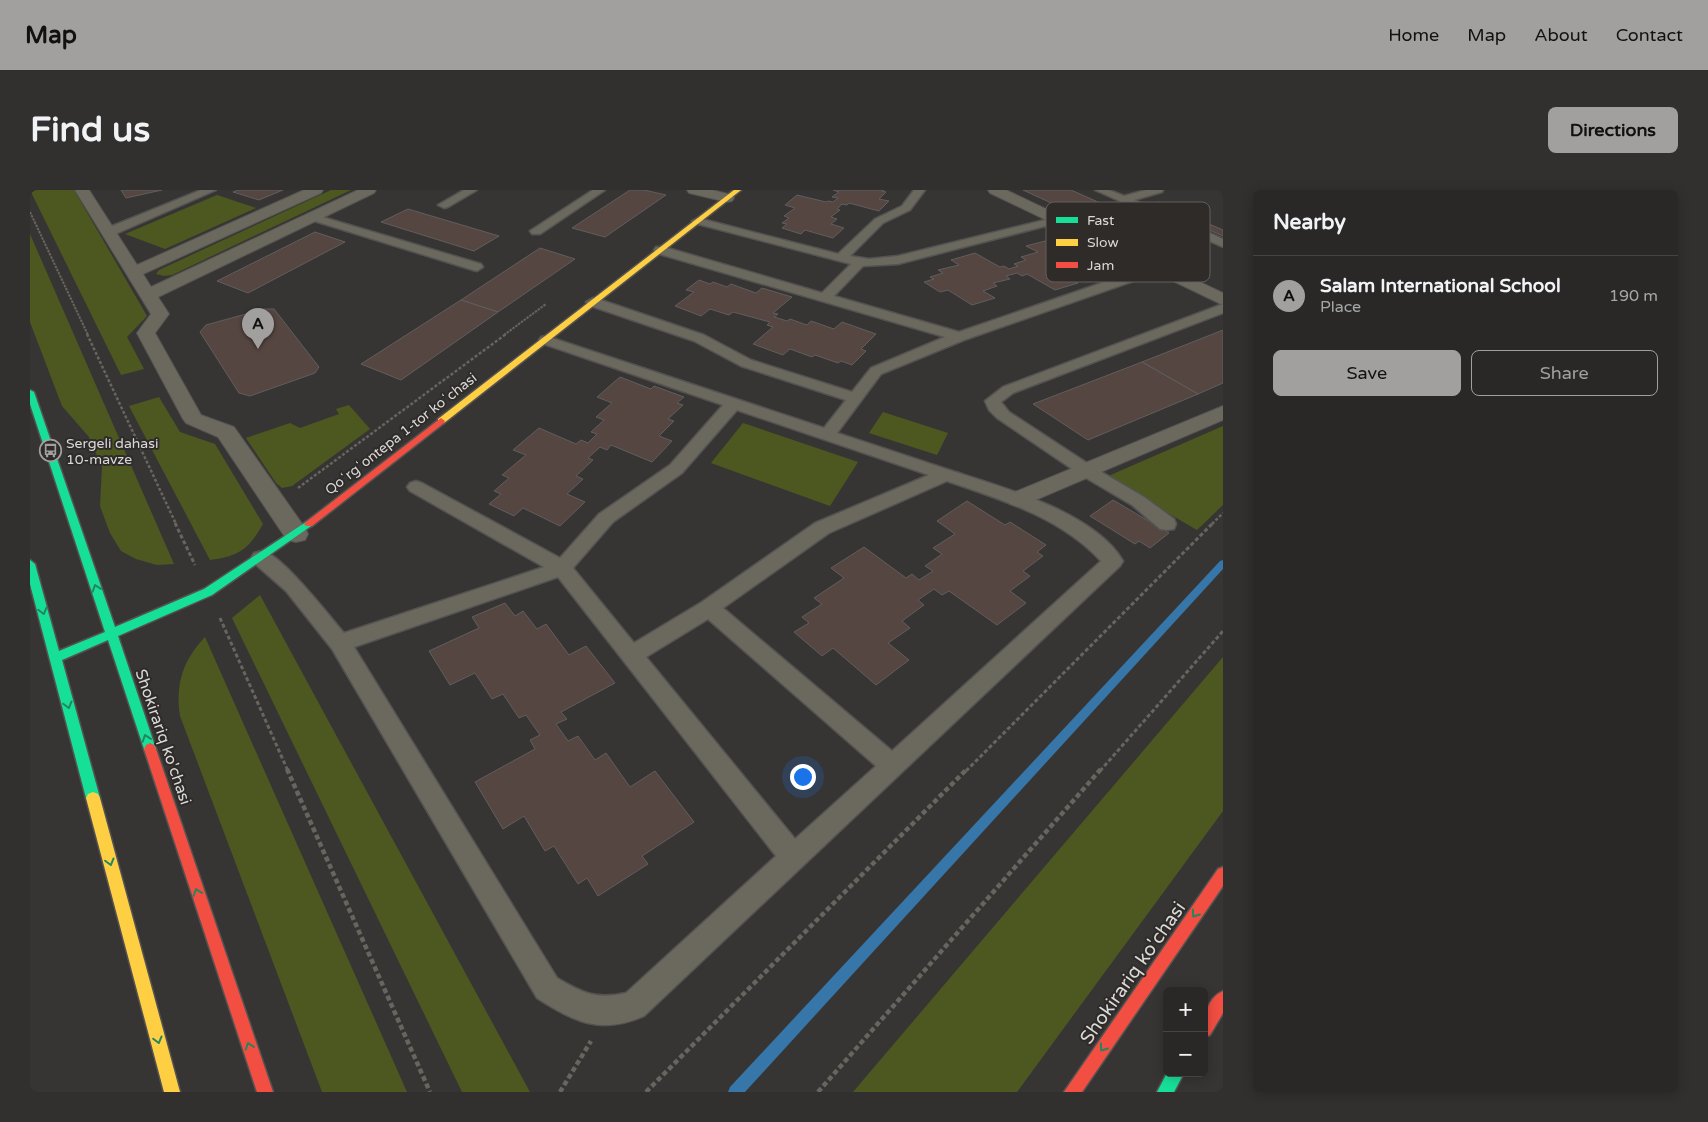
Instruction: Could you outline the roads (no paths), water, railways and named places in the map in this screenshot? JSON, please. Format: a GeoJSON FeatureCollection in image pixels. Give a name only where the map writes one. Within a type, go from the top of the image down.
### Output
{"type":"FeatureCollection","features":[{"type":"Feature","properties":{"kind":"main road","name":"Qoʻrgʻontepa 1-tor koʻchasi"},"geometry":{"type":"LineString","coordinates":[[55,658],[208,592],[296,534],[732,194]]}},
{"type":"Feature","properties":{"kind":"main road","name":"Shokirariq ko'chasi"},"geometry":{"type":"LineString","coordinates":[[30,392],[265,1092]]}},
{"type":"Feature","properties":{"kind":"main road"},"geometry":{"type":"LineString","coordinates":[[30,564],[172,1092]]}},
{"type":"Feature","properties":{"kind":"main road","name":"Shokirariq ko'chasi"},"geometry":{"type":"LineString","coordinates":[[1072,1092],[1223,874]]}},
{"type":"Feature","properties":{"kind":"main road"},"geometry":{"type":"LineString","coordinates":[[1208,1023],[1223,999]]}},
{"type":"Feature","properties":{"kind":"main road"},"geometry":{"type":"LineString","coordinates":[[1165,1092],[1174,1077]]}},
{"type":"Feature","properties":{"kind":"street"},"geometry":{"type":"LineString","coordinates":[[82,190],[160,314],[146,332],[193,419],[226,432],[296,534]]}},
{"type":"Feature","properties":{"kind":"street"},"geometry":{"type":"LineString","coordinates":[[134,272],[316,190]]}},
{"type":"Feature","properties":{"kind":"street"},"geometry":{"type":"LineString","coordinates":[[148,295],[369,190]]}},
{"type":"Feature","properties":{"kind":"street"},"geometry":{"type":"LineString","coordinates":[[694,190],[732,194]]}},
{"type":"Feature","properties":{"kind":"street"},"geometry":{"type":"LineString","coordinates":[[996,190],[1046,215]]}},
{"type":"Feature","properties":{"kind":"street"},"geometry":{"type":"LineString","coordinates":[[1186,282],[1223,300]]}},
{"type":"Feature","properties":{"kind":"street"},"geometry":{"type":"LineString","coordinates":[[1018,499],[1223,412]]}},
{"type":"Feature","properties":{"kind":"lane"},"geometry":{"type":"LineString","coordinates":[[109,232],[210,190]]}},
{"type":"Feature","properties":{"kind":"lane"},"geometry":{"type":"LineString","coordinates":[[444,205],[472,190]]}},
{"type":"Feature","properties":{"kind":"lane"},"geometry":{"type":"LineString","coordinates":[[536,231],[600,190]]}},
{"type":"Feature","properties":{"kind":"lane"},"geometry":{"type":"LineString","coordinates":[[841,258],[879,221],[906,208],[920,190]]}},
{"type":"Feature","properties":{"kind":"lane"},"geometry":{"type":"LineString","coordinates":[[1100,190],[1128,202]]}},
{"type":"Feature","properties":{"kind":"lane"},"geometry":{"type":"LineString","coordinates":[[1123,200],[1158,190]]}},
{"type":"Feature","properties":{"kind":"lane"},"geometry":{"type":"LineString","coordinates":[[312,217],[477,267]]}},
{"type":"Feature","properties":{"kind":"lane"},"geometry":{"type":"LineString","coordinates":[[698,221],[859,263],[878,264],[1046,223]]}},
{"type":"Feature","properties":{"kind":"lane"},"geometry":{"type":"LineString","coordinates":[[1210,237],[1223,243]]}},
{"type":"Feature","properties":{"kind":"lane"},"geometry":{"type":"LineString","coordinates":[[660,250],[959,337]]}},
{"type":"Feature","properties":{"kind":"lane"},"geometry":{"type":"LineString","coordinates":[[826,297],[859,263]]}},
{"type":"Feature","properties":{"kind":"lane"},"geometry":{"type":"LineString","coordinates":[[827,435],[876,371],[959,337],[1118,282]]}},
{"type":"Feature","properties":{"kind":"lane"},"geometry":{"type":"LineString","coordinates":[[593,302],[699,338],[746,363],[855,398]]}},
{"type":"Feature","properties":{"kind":"lane"},"geometry":{"type":"LineString","coordinates":[[1167,524],[1138,501],[1087,471],[1003,415],[995,408],[993,401],[1008,390],[1223,308]]}},
{"type":"Feature","properties":{"kind":"lane"},"geometry":{"type":"LineString","coordinates":[[260,558],[293,586],[340,643],[548,988],[580,1008],[608,1013],[634,1006],[1113,561],[1100,544],[1069,524],[1018,499],[546,340]]}},
{"type":"Feature","properties":{"kind":"lane"},"geometry":{"type":"LineString","coordinates":[[340,643],[562,568],[606,518],[676,470],[734,403]]}},
{"type":"Feature","properties":{"kind":"lane"},"geometry":{"type":"LineString","coordinates":[[632,656],[709,608],[822,528],[946,475]]}},
{"type":"Feature","properties":{"kind":"lane"},"geometry":{"type":"LineString","coordinates":[[416,487],[562,568],[794,858]]}},
{"type":"Feature","properties":{"kind":"lane"},"geometry":{"type":"LineString","coordinates":[[709,608],[893,766]]}},
{"type":"Feature","properties":{"kind":"waterway"},"geometry":{"type":"LineString","coordinates":[[735,1092],[1223,563]]}},
{"type":"Feature","properties":{"kind":"place","name":"Salam International School"},"geometry":{"type":"Point","coordinates":[258,349]}},
{"type":"Feature","properties":{"kind":"place","name":"Sergeli dahasi 10-mavze"},"geometry":{"type":"Point","coordinates":[50,451]}}]}
